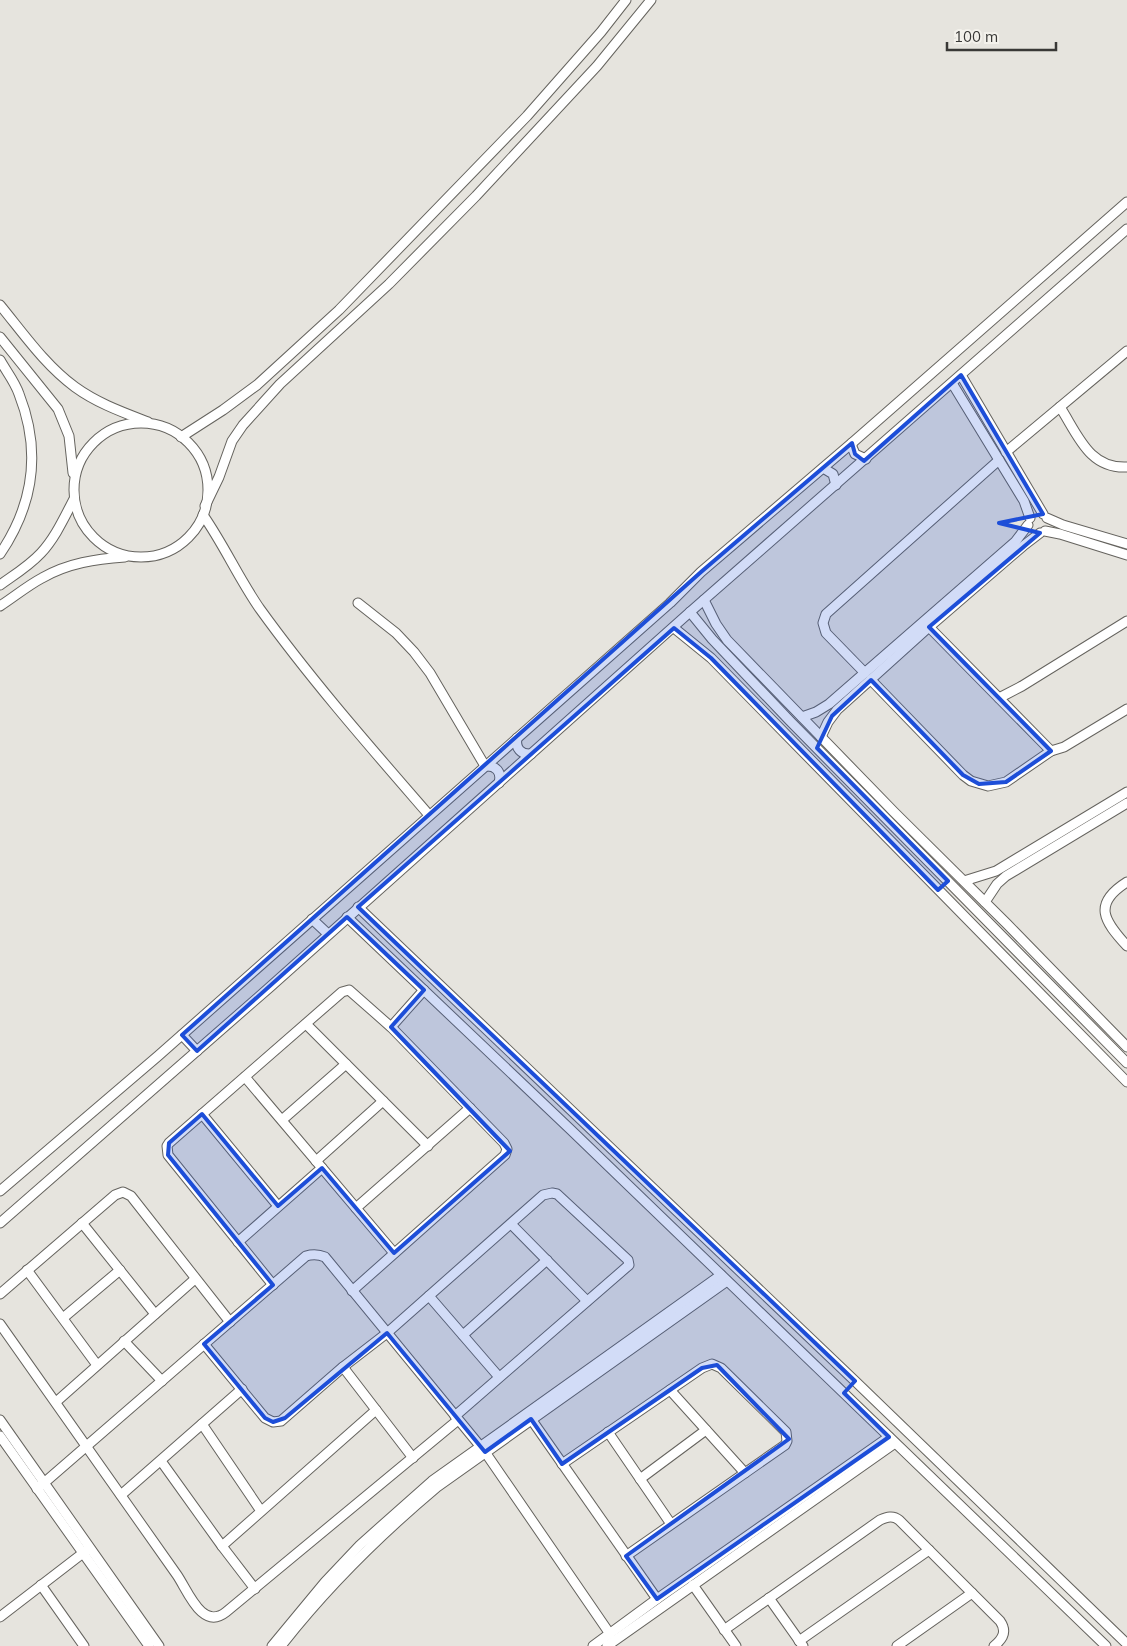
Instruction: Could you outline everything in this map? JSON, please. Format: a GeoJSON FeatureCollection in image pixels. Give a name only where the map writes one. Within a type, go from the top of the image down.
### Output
{"type":"FeatureCollection","features":[{"type":"Feature","properties":{"kind":"street"},"geometry":{"type":"LineString","coordinates":[[181,436],[223,410],[257,385],[339,310],[526,116],[601,32],[626,0]]}},
{"type":"Feature","properties":{"kind":"street"},"geometry":{"type":"LineString","coordinates":[[0,606],[41,578],[73,564],[90,560],[159,554],[175,547],[194,530],[219,477],[232,441],[243,425],[280,384],[389,284],[476,196],[597,66],[651,0]]}},
{"type":"Feature","properties":{"kind":"street"},"geometry":{"type":"LineString","coordinates":[[0,1191],[182,1035],[670,603],[701,572],[852,443],[1127,202]]}},
{"type":"Feature","properties":{"kind":"street"},"geometry":{"type":"LineString","coordinates":[[0,1223],[532,754],[690,612],[1127,229]]}},
{"type":"Feature","properties":{"kind":"street"},"geometry":{"type":"LineString","coordinates":[[0,304],[41,354],[74,387],[111,408],[181,436],[193,449],[202,464],[207,480],[204,510],[230,563],[296,658],[429,815]]}},
{"type":"Feature","properties":{"kind":"street"},"geometry":{"type":"LineString","coordinates":[[0,336],[58,409],[69,436],[74,499],[83,524],[94,537],[108,548],[133,556]]}},
{"type":"Feature","properties":{"kind":"street"},"geometry":{"type":"LineString","coordinates":[[1006,452],[1127,351]]}},
{"type":"Feature","properties":{"kind":"street"},"geometry":{"type":"LineString","coordinates":[[0,360],[19,392],[32,441],[31,478],[25,504],[11,538],[0,554]]}},
{"type":"Feature","properties":{"kind":"street"},"geometry":{"type":"LineString","coordinates":[[802,717],[823,708],[868,676],[930,627],[1023,546],[1043,532],[1048,524],[962,375]]}},
{"type":"Feature","properties":{"kind":"street"},"geometry":{"type":"LineString","coordinates":[[952,383],[1024,501],[1034,532],[1060,534],[1127,555]]}},
{"type":"Feature","properties":{"kind":"street"},"geometry":{"type":"LineString","coordinates":[[1060,407],[1088,452],[1096,460],[1117,468],[1127,468]]}},
{"type":"Feature","properties":{"kind":"street"},"geometry":{"type":"LineString","coordinates":[[74,482],[78,465],[87,450],[106,433],[131,424],[157,425]]}},
{"type":"Feature","properties":{"kind":"street"},"geometry":{"type":"LineString","coordinates":[[852,443],[855,454],[866,459]]}},
{"type":"Feature","properties":{"kind":"street"},"geometry":{"type":"LineString","coordinates":[[999,460],[826,614],[823,624],[826,633],[963,775],[979,784],[998,785],[1006,782],[1051,751],[1064,747],[1127,709]]}},
{"type":"Feature","properties":{"kind":"street"},"geometry":{"type":"LineString","coordinates":[[823,468],[833,474],[836,485]]}},
{"type":"Feature","properties":{"kind":"street"},"geometry":{"type":"LineString","coordinates":[[16,596],[3,583],[30,564],[40,554],[57,531],[74,499]]}},
{"type":"Feature","properties":{"kind":"street"},"geometry":{"type":"LineString","coordinates":[[821,737],[828,722],[837,710],[868,676],[1015,542],[1029,521],[1037,513],[1063,525],[1127,544]]}},
{"type":"Feature","properties":{"kind":"street"},"geometry":{"type":"LineString","coordinates":[[704,600],[716,624],[727,640],[1127,1047]]}},
{"type":"Feature","properties":{"kind":"street"},"geometry":{"type":"LineString","coordinates":[[358,603],[396,633],[414,652],[430,673],[485,766]]}},
{"type":"Feature","properties":{"kind":"street"},"geometry":{"type":"LineString","coordinates":[[690,612],[712,639],[790,721],[1127,1063]]}},
{"type":"Feature","properties":{"kind":"street"},"geometry":{"type":"LineString","coordinates":[[999,698],[1022,686],[1127,621]]}},
{"type":"Feature","properties":{"kind":"street"},"geometry":{"type":"LineString","coordinates":[[930,627],[1051,751]]}},
{"type":"Feature","properties":{"kind":"street"},"geometry":{"type":"LineString","coordinates":[[674,628],[711,658],[1127,1082]]}},
{"type":"Feature","properties":{"kind":"street"},"geometry":{"type":"LineString","coordinates":[[517,738],[517,746],[520,751],[532,754]]}},
{"type":"Feature","properties":{"kind":"street"},"geometry":{"type":"LineString","coordinates":[[485,766],[491,766],[496,769],[500,774],[499,783]]}},
{"type":"Feature","properties":{"kind":"street"},"geometry":{"type":"LineString","coordinates":[[964,881],[983,876],[1001,868],[1127,792]]}},
{"type":"Feature","properties":{"kind":"street"},"geometry":{"type":"LineString","coordinates":[[985,902],[997,884],[1006,876],[1127,803]]}},
{"type":"Feature","properties":{"kind":"street"},"geometry":{"type":"LineString","coordinates":[[938,890],[948,881]]}},
{"type":"Feature","properties":{"kind":"street"},"geometry":{"type":"LineString","coordinates":[[1127,882],[1111,894],[1105,913],[1109,926],[1127,946]]}},
{"type":"Feature","properties":{"kind":"street"},"geometry":{"type":"LineString","coordinates":[[358,907],[855,1381],[1127,1644]]}},
{"type":"Feature","properties":{"kind":"street"},"geometry":{"type":"LineString","coordinates":[[347,917],[1106,1646]]}},
{"type":"Feature","properties":{"kind":"street"},"geometry":{"type":"LineString","coordinates":[[312,919],[328,934]]}},
{"type":"Feature","properties":{"kind":"street"},"geometry":{"type":"LineString","coordinates":[[273,1285],[166,1151],[169,1142],[346,990],[351,991],[390,1027],[504,1143],[507,1149],[505,1156],[352,1291]]}},
{"type":"Feature","properties":{"kind":"street"},"geometry":{"type":"LineString","coordinates":[[390,1027],[424,990]]}},
{"type":"Feature","properties":{"kind":"street"},"geometry":{"type":"LineString","coordinates":[[306,1024],[428,1146]]}},
{"type":"Feature","properties":{"kind":"street"},"geometry":{"type":"LineString","coordinates":[[182,1035],[196,1050]]}},
{"type":"Feature","properties":{"kind":"street"},"geometry":{"type":"LineString","coordinates":[[282,1120],[346,1064]]}},
{"type":"Feature","properties":{"kind":"street"},"geometry":{"type":"LineString","coordinates":[[245,1077],[394,1253]]}},
{"type":"Feature","properties":{"kind":"street"},"geometry":{"type":"LineString","coordinates":[[238,1242],[278,1206],[383,1101]]}},
{"type":"Feature","properties":{"kind":"street"},"geometry":{"type":"LineString","coordinates":[[356,1208],[470,1108]]}},
{"type":"Feature","properties":{"kind":"street"},"geometry":{"type":"LineString","coordinates":[[202,1114],[278,1206]]}},
{"type":"Feature","properties":{"kind":"street"},"geometry":{"type":"LineString","coordinates":[[628,1185],[639,1174]]}},
{"type":"Feature","properties":{"kind":"street"},"geometry":{"type":"LineString","coordinates":[[0,1294],[114,1195],[118,1193],[127,1194],[131,1196],[230,1322]]}},
{"type":"Feature","properties":{"kind":"street"},"geometry":{"type":"LineString","coordinates":[[0,1324],[178,1575],[201,1613],[210,1617],[222,1615],[413,1458],[499,1377],[628,1266],[628,1260],[557,1194],[548,1193],[543,1195],[387,1333],[343,1367],[285,1418],[277,1422],[265,1418],[204,1344]]}},
{"type":"Feature","properties":{"kind":"street"},"geometry":{"type":"LineString","coordinates":[[82,1223],[155,1314]]}},
{"type":"Feature","properties":{"kind":"street"},"geometry":{"type":"LineString","coordinates":[[511,1224],[587,1301]]}},
{"type":"Feature","properties":{"kind":"street"},"geometry":{"type":"LineString","coordinates":[[40,1485],[306,1256],[316,1254],[325,1257],[482,1449],[610,1634]]}},
{"type":"Feature","properties":{"kind":"street"},"geometry":{"type":"LineString","coordinates":[[463,1335],[547,1260]]}},
{"type":"Feature","properties":{"kind":"street"},"geometry":{"type":"LineString","coordinates":[[27,1270],[98,1365]]}},
{"type":"Feature","properties":{"kind":"street"},"geometry":{"type":"LineString","coordinates":[[63,1318],[120,1270]]}},
{"type":"Feature","properties":{"kind":"street"},"geometry":{"type":"LineString","coordinates":[[482,1449],[531,1420],[724,1278]]}},
{"type":"Feature","properties":{"kind":"street"},"geometry":{"type":"LineString","coordinates":[[272,1646],[285,1642],[331,1587],[367,1550],[404,1515],[482,1449],[724,1278]]}},
{"type":"Feature","properties":{"kind":"street"},"geometry":{"type":"LineString","coordinates":[[56,1402],[196,1279]]}},
{"type":"Feature","properties":{"kind":"street"},"geometry":{"type":"LineString","coordinates":[[429,1296],[499,1377]]}},
{"type":"Feature","properties":{"kind":"street"},"geometry":{"type":"LineString","coordinates":[[124,1342],[162,1381]]}},
{"type":"Feature","properties":{"kind":"street"},"geometry":{"type":"LineString","coordinates":[[562,1464],[707,1365],[717,1365],[786,1432],[787,1441],[784,1445],[626,1556]]}},
{"type":"Feature","properties":{"kind":"street"},"geometry":{"type":"LineString","coordinates":[[343,1367],[413,1458]]}},
{"type":"Feature","properties":{"kind":"street"},"geometry":{"type":"LineString","coordinates":[[844,1393],[855,1381]]}},
{"type":"Feature","properties":{"kind":"street"},"geometry":{"type":"LineString","coordinates":[[121,1495],[242,1389]]}},
{"type":"Feature","properties":{"kind":"street"},"geometry":{"type":"LineString","coordinates":[[670,1390],[745,1473]]}},
{"type":"Feature","properties":{"kind":"street"},"geometry":{"type":"LineString","coordinates":[[222,1546],[376,1410]]}},
{"type":"Feature","properties":{"kind":"street"},"geometry":{"type":"LineString","coordinates":[[0,1420],[40,1485]]}},
{"type":"Feature","properties":{"kind":"street"},"geometry":{"type":"LineString","coordinates":[[531,1420],[657,1599]]}},
{"type":"Feature","properties":{"kind":"street"},"geometry":{"type":"LineString","coordinates":[[202,1424],[261,1511]]}},
{"type":"Feature","properties":{"kind":"street"},"geometry":{"type":"LineString","coordinates":[[640,1479],[706,1430]]}},
{"type":"Feature","properties":{"kind":"street"},"geometry":{"type":"LineString","coordinates":[[608,1432],[671,1524]]}},
{"type":"Feature","properties":{"kind":"street"},"geometry":{"type":"LineString","coordinates":[[0,1436],[40,1485],[129,1610],[159,1646]]}},
{"type":"Feature","properties":{"kind":"street"},"geometry":{"type":"LineString","coordinates":[[607,1646],[892,1440]]}},
{"type":"Feature","properties":{"kind":"street"},"geometry":{"type":"LineString","coordinates":[[593,1646],[657,1599],[892,1440]]}},
{"type":"Feature","properties":{"kind":"street"},"geometry":{"type":"LineString","coordinates":[[161,1461],[255,1589]]}},
{"type":"Feature","properties":{"kind":"street"},"geometry":{"type":"LineString","coordinates":[[724,1630],[880,1520],[888,1517],[896,1518],[1003,1625],[1004,1634],[994,1646]]}},
{"type":"Feature","properties":{"kind":"street"},"geometry":{"type":"LineString","coordinates":[[0,1617],[87,1550]]}},
{"type":"Feature","properties":{"kind":"street"},"geometry":{"type":"LineString","coordinates":[[769,1598],[801,1644],[929,1550]]}},
{"type":"Feature","properties":{"kind":"street"},"geometry":{"type":"LineString","coordinates":[[1025,1568],[1037,1557]]}},
{"type":"Feature","properties":{"kind":"street"},"geometry":{"type":"LineString","coordinates":[[41,1585],[84,1646]]}},
{"type":"Feature","properties":{"kind":"street"},"geometry":{"type":"LineString","coordinates":[[693,1585],[736,1646]]}},
{"type":"Feature","properties":{"kind":"street"},"geometry":{"type":"LineString","coordinates":[[897,1646],[972,1593]]}},
{"type":"Feature","properties":{"kind":"street"},"geometry":{"type":"LineString","coordinates":[[129,1610],[148,1646]]}},
{"type":"Feature","properties":{"kind":"highlighted area"},"geometry":{"type":"Polygon","coordinates":[[[961,375],[1043,514],[999,523],[1040,533],[929,627],[1051,751],[1006,782],[979,784],[963,775],[871,680],[832,716],[817,748],[948,881],[938,890],[711,658],[674,628],[358,907],[855,1381],[844,1393],[889,1437],[657,1599],[626,1556],[789,1439],[717,1365],[702,1368],[562,1464],[531,1419],[485,1452],[387,1333],[285,1418],[273,1422],[265,1418],[204,1344],[273,1285],[168,1155],[169,1143],[202,1114],[278,1206],[322,1168],[394,1253],[510,1151],[391,1027],[424,990],[347,917],[197,1051],[182,1035],[701,572],[852,443],[855,454],[864,461],[961,375]]]}}]}
